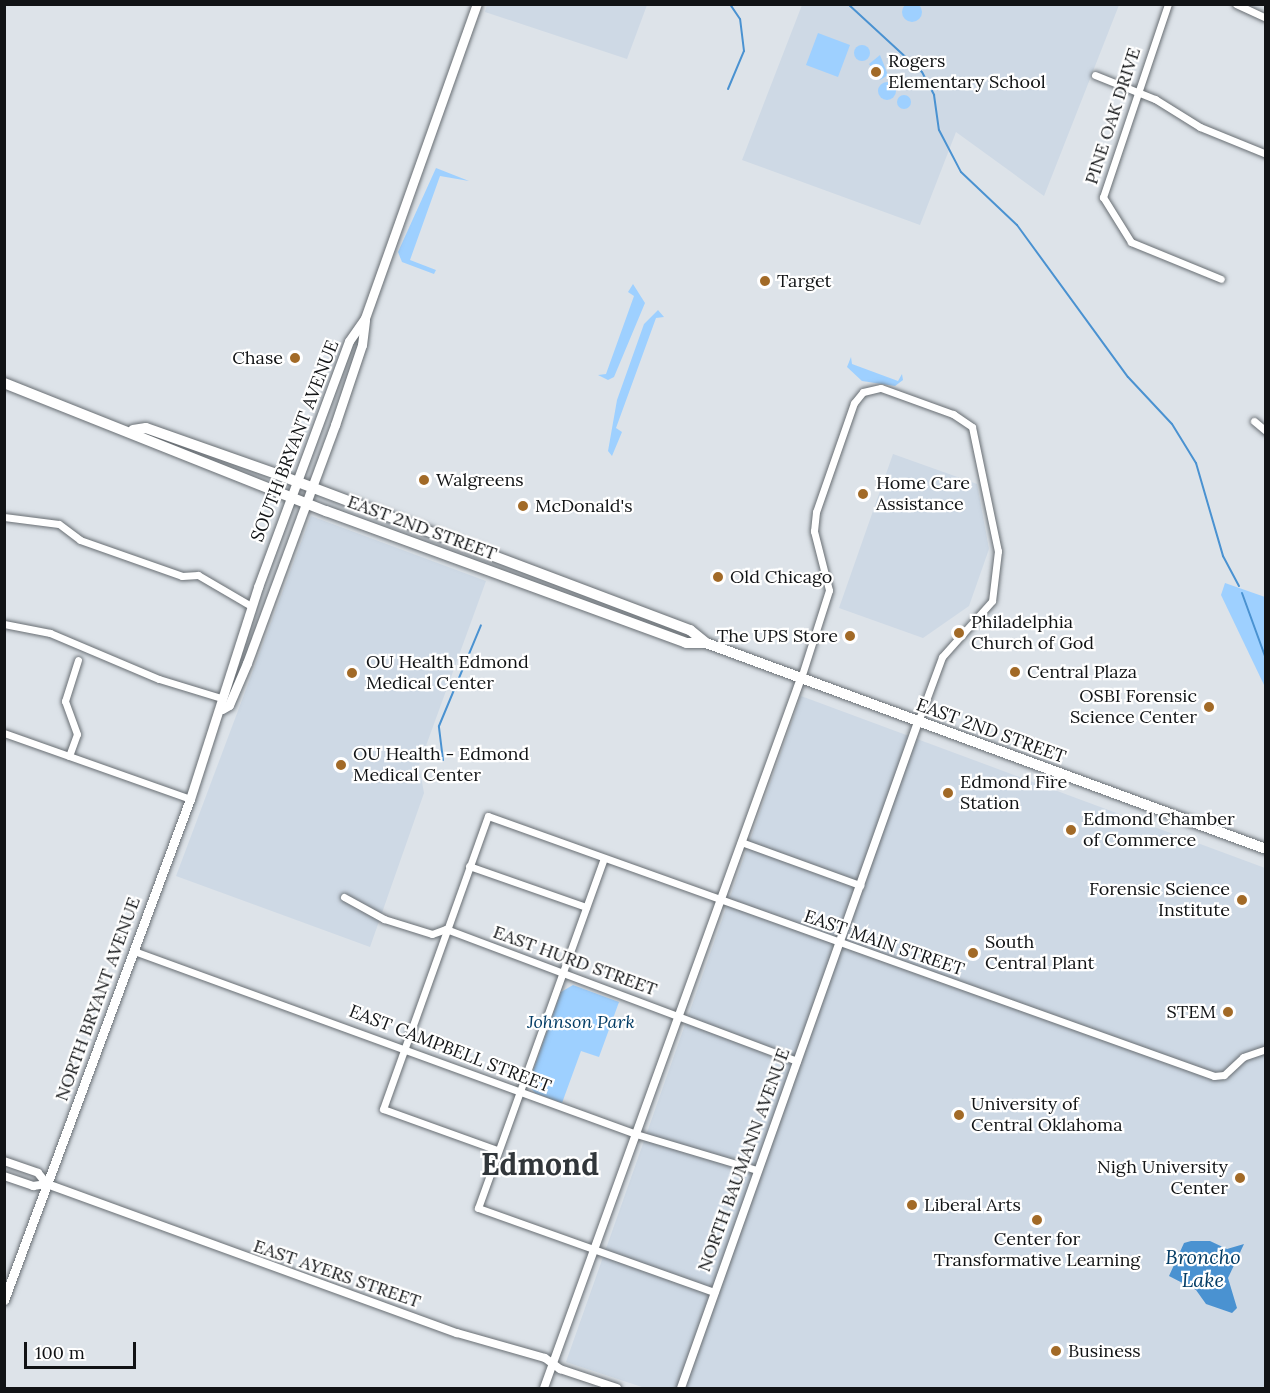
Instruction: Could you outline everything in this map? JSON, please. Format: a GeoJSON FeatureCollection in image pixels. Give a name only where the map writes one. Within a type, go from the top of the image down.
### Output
{"type":"FeatureCollection","features":[{"type":"Feature","properties":{"kind":"main road","name":"SOUTH BRYANT AVENUE"},"geometry":{"type":"LineString","coordinates":[[222,709],[221,698],[251,606],[349,341],[365,318],[477,4]]}},
{"type":"Feature","properties":{"kind":"main road"},"geometry":{"type":"LineString","coordinates":[[222,709],[230,705],[243,674],[268,597],[357,361],[365,318]]}},
{"type":"Feature","properties":{"kind":"main road","name":"EAST 2ND STREET"},"geometry":{"type":"LineString","coordinates":[[4,383],[132,430],[146,428],[311,488],[690,630],[706,643],[1266,849]]}},
{"type":"Feature","properties":{"kind":"main road","name":"EAST 2ND STREET"},"geometry":{"type":"LineString","coordinates":[[132,430],[141,441],[447,555],[686,643],[706,643]]}},
{"type":"Feature","properties":{"kind":"main road"},"geometry":{"type":"LineString","coordinates":[[447,555],[470,548]]}},
{"type":"Feature","properties":{"kind":"main road"},"geometry":{"type":"LineString","coordinates":[[612,615],[656,618]]}},
{"type":"Feature","properties":{"kind":"main road","name":"NORTH BRYANT AVENUE"},"geometry":{"type":"LineString","coordinates":[[4,1300],[222,709]]}},
{"type":"Feature","properties":{"kind":"street","name":"PINE OAK DRIVE"},"geometry":{"type":"LineString","coordinates":[[1168,4],[1104,181],[1106,207],[1131,242],[1221,279]]}},
{"type":"Feature","properties":{"kind":"street"},"geometry":{"type":"LineString","coordinates":[[1236,4],[1266,18]]}},
{"type":"Feature","properties":{"kind":"street"},"geometry":{"type":"LineString","coordinates":[[1095,75],[1136,90],[1200,127],[1266,154]]}},
{"type":"Feature","properties":{"kind":"street"},"geometry":{"type":"LineString","coordinates":[[544,1389],[801,678],[830,590],[814,531],[816,512],[854,403],[863,392],[881,388],[953,414],[972,427],[998,551],[992,601],[942,657],[918,722]]}},
{"type":"Feature","properties":{"kind":"street"},"geometry":{"type":"LineString","coordinates":[[1254,421],[1266,431]]}},
{"type":"Feature","properties":{"kind":"street"},"geometry":{"type":"LineString","coordinates":[[4,517],[59,524],[80,540],[182,576],[198,575],[251,606]]}},
{"type":"Feature","properties":{"kind":"street"},"geometry":{"type":"LineString","coordinates":[[4,624],[50,633],[159,679],[221,698]]}},
{"type":"Feature","properties":{"kind":"street"},"geometry":{"type":"LineString","coordinates":[[69,756],[77,734],[65,701],[78,660]]}},
{"type":"Feature","properties":{"kind":"street","name":"NORTH BAUMANN AVENUE"},"geometry":{"type":"LineString","coordinates":[[681,1389],[918,722]]}},
{"type":"Feature","properties":{"kind":"street"},"geometry":{"type":"LineString","coordinates":[[4,733],[190,799]]}},
{"type":"Feature","properties":{"kind":"street","name":"EAST MAIN STREET"},"geometry":{"type":"LineString","coordinates":[[470,866],[488,816],[720,901],[1214,1076],[1224,1076],[1243,1057],[1266,1049]]}},
{"type":"Feature","properties":{"kind":"street"},"geometry":{"type":"LineString","coordinates":[[741,842],[860,885]]}},
{"type":"Feature","properties":{"kind":"street"},"geometry":{"type":"LineString","coordinates":[[604,858],[478,1208],[714,1292]]}},
{"type":"Feature","properties":{"kind":"street"},"geometry":{"type":"LineString","coordinates":[[498,1150],[383,1109],[446,930],[470,866],[586,907]]}},
{"type":"Feature","properties":{"kind":"street","name":"EAST HURD STREET"},"geometry":{"type":"LineString","coordinates":[[344,897],[411,929],[432,934],[446,930],[797,1060]]}},
{"type":"Feature","properties":{"kind":"street","name":"EAST CAMPBELL STREET"},"geometry":{"type":"LineString","coordinates":[[134,951],[404,1047],[636,1134],[757,1170]]}},
{"type":"Feature","properties":{"kind":"street"},"geometry":{"type":"LineString","coordinates":[[4,1161],[38,1173],[47,1184]]}},
{"type":"Feature","properties":{"kind":"street"},"geometry":{"type":"LineString","coordinates":[[4,1176],[33,1186],[47,1184]]}},
{"type":"Feature","properties":{"kind":"street","name":"EAST AYERS STREET"},"geometry":{"type":"LineString","coordinates":[[47,1184],[553,1364],[617,1389]]}},
{"type":"Feature","properties":{"kind":"shaded area"},"geometry":{"type":"Polygon","coordinates":[[[487,4],[647,5],[627,59],[485,12],[487,4]]]}},
{"type":"Feature","properties":{"kind":"shaded area","name":"Rogers Elementary School"},"geometry":{"type":"Polygon","coordinates":[[[802,5],[1119,5],[1044,196],[956,132],[920,225],[742,160],[802,5]]]}},
{"type":"Feature","properties":{"kind":"shaded area"},"geometry":{"type":"Polygon","coordinates":[[[893,454],[977,484],[989,549],[969,606],[923,638],[839,608],[893,454]]]}},
{"type":"Feature","properties":{"kind":"shaded area","name":"OU Health Edmond Medical Center"},"geometry":{"type":"Polygon","coordinates":[[[311,516],[486,581],[419,765],[424,793],[370,947],[176,876],[311,516]]]}},
{"type":"Feature","properties":{"kind":"shaded area","name":"University of Central Oklahoma"},"geometry":{"type":"Polygon","coordinates":[[[801,696],[1265,868],[1265,1388],[645,1388],[566,1362],[801,696]]]}},
{"type":"Feature","properties":{"kind":"green space"},"geometry":{"type":"Polygon","coordinates":[[[912,2],[919,5],[922,12],[919,19],[912,22],[905,19],[902,12],[905,5],[912,2]]]}},
{"type":"Feature","properties":{"kind":"green space"},"geometry":{"type":"Polygon","coordinates":[[[818,33],[850,45],[838,77],[806,65],[818,33]]]}},
{"type":"Feature","properties":{"kind":"green space"},"geometry":{"type":"Polygon","coordinates":[[[862,45],[870,53],[862,61],[854,53],[862,45]]]}},
{"type":"Feature","properties":{"kind":"green space"},"geometry":{"type":"Polygon","coordinates":[[[880,55],[888,75],[880,80],[869,64],[880,55]]]}},
{"type":"Feature","properties":{"kind":"green space"},"geometry":{"type":"Polygon","coordinates":[[[883,82],[891,82],[896,87],[894,98],[883,100],[878,95],[878,87],[883,82]]]}},
{"type":"Feature","properties":{"kind":"green space"},"geometry":{"type":"Polygon","coordinates":[[[904,95],[909,97],[911,102],[909,107],[904,109],[899,107],[897,102],[899,97],[904,95]]]}},
{"type":"Feature","properties":{"kind":"green space"},"geometry":{"type":"Polygon","coordinates":[[[436,168],[469,181],[440,176],[410,260],[436,270],[434,274],[402,262],[398,252],[436,168]]]}},
{"type":"Feature","properties":{"kind":"green space"},"geometry":{"type":"Polygon","coordinates":[[[633,284],[645,303],[614,377],[608,380],[598,375],[606,374],[634,296],[628,292],[633,284]]]}},
{"type":"Feature","properties":{"kind":"green space"},"geometry":{"type":"Polygon","coordinates":[[[658,310],[664,317],[656,318],[616,428],[622,432],[612,456],[608,451],[617,400],[644,324],[658,310]]]}},
{"type":"Feature","properties":{"kind":"green space"},"geometry":{"type":"Polygon","coordinates":[[[851,357],[852,364],[898,381],[902,374],[903,380],[895,386],[862,381],[847,367],[851,357]]]}},
{"type":"Feature","properties":{"kind":"green space"},"geometry":{"type":"Polygon","coordinates":[[[1225,583],[1265,597],[1265,687],[1221,595],[1225,583]]]}},
{"type":"Feature","properties":{"kind":"green space","name":"Johnson Park"},"geometry":{"type":"Polygon","coordinates":[[[573,985],[619,1002],[599,1057],[581,1051],[562,1103],[535,1093],[528,1085],[561,992],[573,985]]]}},
{"type":"Feature","properties":{"kind":"water","name":"Broncho Lake"},"geometry":{"type":"Polygon","coordinates":[[[1210,1241],[1227,1249],[1244,1244],[1228,1278],[1237,1308],[1232,1313],[1206,1304],[1196,1290],[1169,1276],[1184,1243],[1210,1241]]]}},
{"type":"Feature","properties":{"kind":"waterway"},"geometry":{"type":"LineString","coordinates":[[728,89],[744,51],[740,19],[730,4]]}},
{"type":"Feature","properties":{"kind":"waterway"},"geometry":{"type":"LineString","coordinates":[[848,4],[922,72],[934,95],[939,130],[961,172],[1017,225],[1128,377],[1172,424],[1196,463],[1223,556],[1239,586]]}},
{"type":"Feature","properties":{"kind":"waterway"},"geometry":{"type":"LineString","coordinates":[[1242,593],[1266,659]]}},
{"type":"Feature","properties":{"kind":"waterway"},"geometry":{"type":"LineString","coordinates":[[443,760],[439,726],[481,625]]}},
{"type":"Feature","properties":{"kind":"place","name":"Rogers Elementary School"},"geometry":{"type":"Point","coordinates":[876,72]}},
{"type":"Feature","properties":{"kind":"place","name":"Target"},"geometry":{"type":"Point","coordinates":[765,281]}},
{"type":"Feature","properties":{"kind":"place","name":"Chase"},"geometry":{"type":"Point","coordinates":[295,358]}},
{"type":"Feature","properties":{"kind":"place","name":"Walgreens"},"geometry":{"type":"Point","coordinates":[424,480]}},
{"type":"Feature","properties":{"kind":"place","name":"Home Care Assistance"},"geometry":{"type":"Point","coordinates":[863,494]}},
{"type":"Feature","properties":{"kind":"place","name":"McDonald's"},"geometry":{"type":"Point","coordinates":[523,506]}},
{"type":"Feature","properties":{"kind":"place","name":"Old Chicago"},"geometry":{"type":"Point","coordinates":[718,577]}},
{"type":"Feature","properties":{"kind":"place","name":"Philadelphia Church of God"},"geometry":{"type":"Point","coordinates":[959,633]}},
{"type":"Feature","properties":{"kind":"place","name":"The UPS Store"},"geometry":{"type":"Point","coordinates":[850,636]}},
{"type":"Feature","properties":{"kind":"place","name":"Central Plaza"},"geometry":{"type":"Point","coordinates":[1015,672]}},
{"type":"Feature","properties":{"kind":"place","name":"OU Health Edmond Medical Center"},"geometry":{"type":"Point","coordinates":[352,673]}},
{"type":"Feature","properties":{"kind":"place","name":"OSBI Forensic Science Center"},"geometry":{"type":"Point","coordinates":[1209,707]}},
{"type":"Feature","properties":{"kind":"place","name":"OU Health - Edmond Medical Center"},"geometry":{"type":"Point","coordinates":[341,765]}},
{"type":"Feature","properties":{"kind":"place","name":"Edmond Fire Station"},"geometry":{"type":"Point","coordinates":[948,793]}},
{"type":"Feature","properties":{"kind":"place","name":"Edmond Chamber of Commerce"},"geometry":{"type":"Point","coordinates":[1071,830]}},
{"type":"Feature","properties":{"kind":"place","name":"Forensic Science Institute"},"geometry":{"type":"Point","coordinates":[1242,900]}},
{"type":"Feature","properties":{"kind":"place","name":"South Central Plant"},"geometry":{"type":"Point","coordinates":[973,953]}},
{"type":"Feature","properties":{"kind":"place","name":"STEM"},"geometry":{"type":"Point","coordinates":[1228,1012]}},
{"type":"Feature","properties":{"kind":"place","name":"University of Central Oklahoma"},"geometry":{"type":"Point","coordinates":[959,1115]}},
{"type":"Feature","properties":{"kind":"place","name":"Nigh University Center"},"geometry":{"type":"Point","coordinates":[1240,1178]}},
{"type":"Feature","properties":{"kind":"place","name":"Liberal Arts"},"geometry":{"type":"Point","coordinates":[912,1205]}},
{"type":"Feature","properties":{"kind":"place","name":"Center for Transformative Learning"},"geometry":{"type":"Point","coordinates":[1037,1220]}},
{"type":"Feature","properties":{"kind":"place","name":"Business"},"geometry":{"type":"Point","coordinates":[1056,1351]}},
{"type":"Feature","properties":{"kind":"district","name":"Edmond"},"geometry":{"type":"Point","coordinates":[540,1164]}}]}
